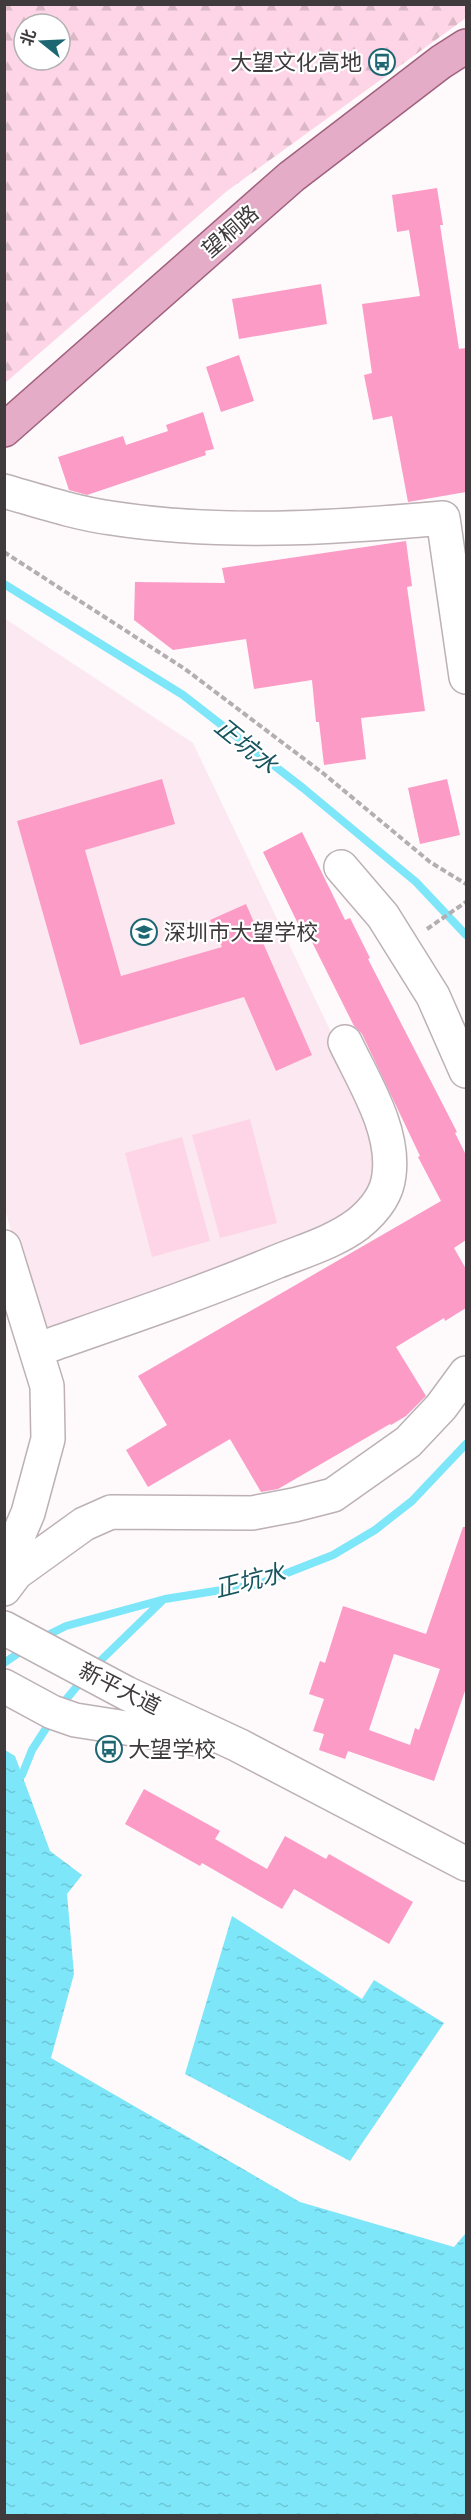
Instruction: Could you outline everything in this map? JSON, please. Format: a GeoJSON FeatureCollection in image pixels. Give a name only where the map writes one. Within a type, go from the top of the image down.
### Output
{"type":"FeatureCollection","features":[{"type":"Feature","properties":{"kind":"main road","name":"望桐路"},"geometry":{"type":"LineString","coordinates":[[7,421],[291,177],[441,62],[466,46]]}},
{"type":"Feature","properties":{"kind":"street"},"geometry":{"type":"LineString","coordinates":[[4,491],[110,518],[212,527],[344,527],[455,514],[466,677]]}},
{"type":"Feature","properties":{"kind":"street"},"geometry":{"type":"LineString","coordinates":[[341,867],[383,916],[433,996],[466,1071]]}},
{"type":"Feature","properties":{"kind":"street"},"geometry":{"type":"LineString","coordinates":[[36,1350],[240,1278],[339,1236],[374,1210],[383,1198],[389,1177],[388,1151],[379,1114],[345,1042]]}},
{"type":"Feature","properties":{"kind":"street"},"geometry":{"type":"LineString","coordinates":[[4,1247],[47,1386],[48,1439],[27,1513],[4,1569]]}},
{"type":"Feature","properties":{"kind":"street"},"geometry":{"type":"LineString","coordinates":[[4,1589],[16,1574],[84,1524],[111,1512],[252,1513],[333,1495],[408,1442],[441,1407],[466,1373]]}},
{"type":"Feature","properties":{"kind":"street","name":"新平大道"},"geometry":{"type":"LineString","coordinates":[[6,1629],[126,1693],[463,1854]]}},
{"type":"Feature","properties":{"kind":"street","name":"新平大道"},"geometry":{"type":"LineString","coordinates":[[4,1686],[52,1712],[75,1720],[238,1745]]}},
{"type":"Feature","properties":{"kind":"path"},"geometry":{"type":"LineString","coordinates":[[4,552],[185,669],[324,774],[430,862],[466,884]]}},
{"type":"Feature","properties":{"kind":"path"},"geometry":{"type":"LineString","coordinates":[[402,946],[466,902]]}},
{"type":"Feature","properties":{"kind":"shaded area","name":"深圳市大望学校"},"geometry":{"type":"Polygon","coordinates":[[[4,618],[193,743],[350,1072],[379,1148],[369,1197],[323,1235],[40,1334],[5,1209],[4,618]]]}},
{"type":"Feature","properties":{"kind":"green space"},"geometry":{"type":"Polygon","coordinates":[[[5,4],[466,4],[466,18],[227,191],[5,383],[5,4]]]}},
{"type":"Feature","properties":{"kind":"green space"},"geometry":{"type":"Polygon","coordinates":[[[250,1119],[277,1223],[220,1238],[192,1135],[250,1119]]]}},
{"type":"Feature","properties":{"kind":"green space"},"geometry":{"type":"Polygon","coordinates":[[[182,1137],[210,1241],[152,1257],[125,1153],[182,1137]]]}},
{"type":"Feature","properties":{"kind":"water"},"geometry":{"type":"Polygon","coordinates":[[[5,1750],[15,1756],[50,1851],[82,1875],[67,1894],[74,1974],[51,2058],[300,2202],[454,2247],[466,2233],[466,2515],[5,2515],[5,1750]]]}},
{"type":"Feature","properties":{"kind":"water"},"geometry":{"type":"Polygon","coordinates":[[[232,1916],[362,1999],[374,1980],[444,2023],[350,2161],[185,2074],[232,1916]]]}},
{"type":"Feature","properties":{"kind":"building"},"geometry":{"type":"Polygon","coordinates":[[[437,188],[443,225],[440,225],[459,349],[466,348],[466,492],[408,502],[392,416],[373,420],[364,375],[372,373],[362,304],[420,296],[409,230],[397,232],[392,195],[437,188]]]}},
{"type":"Feature","properties":{"kind":"building"},"geometry":{"type":"Polygon","coordinates":[[[321,284],[327,324],[239,339],[232,299],[321,284]]]}},
{"type":"Feature","properties":{"kind":"building"},"geometry":{"type":"Polygon","coordinates":[[[239,355],[254,401],[221,412],[206,367],[239,355]]]}},
{"type":"Feature","properties":{"kind":"building"},"geometry":{"type":"Polygon","coordinates":[[[203,412],[214,449],[205,451],[206,455],[87,495],[69,490],[58,457],[123,436],[126,445],[168,431],[166,425],[203,412]]]}},
{"type":"Feature","properties":{"kind":"building"},"geometry":{"type":"Polygon","coordinates":[[[406,541],[412,586],[407,587],[425,711],[361,718],[366,759],[324,765],[319,722],[316,722],[312,680],[254,689],[246,639],[173,650],[134,620],[135,582],[225,583],[222,568],[406,541]]]}},
{"type":"Feature","properties":{"kind":"building"},"geometry":{"type":"Polygon","coordinates":[[[162,779],[175,824],[85,850],[121,976],[222,947],[210,920],[246,904],[312,1055],[276,1071],[244,997],[80,1045],[17,821],[162,779]]]}},
{"type":"Feature","properties":{"kind":"building"},"geometry":{"type":"Polygon","coordinates":[[[447,779],[460,835],[420,844],[408,788],[447,779]]]}},
{"type":"Feature","properties":{"kind":"building"},"geometry":{"type":"Polygon","coordinates":[[[302,832],[345,920],[350,918],[370,958],[368,959],[457,1132],[455,1133],[466,1155],[466,1240],[454,1248],[466,1269],[466,1308],[445,1321],[444,1318],[396,1347],[426,1396],[406,1416],[278,1489],[261,1492],[230,1439],[148,1487],[126,1450],[167,1425],[138,1376],[441,1201],[418,1157],[420,1156],[362,1034],[354,1026],[308,934],[304,936],[263,852],[302,832]]]}},
{"type":"Feature","properties":{"kind":"building"},"geometry":{"type":"Polygon","coordinates":[[[463,1527],[466,1527],[466,1688],[434,1781],[348,1751],[345,1759],[319,1750],[324,1734],[313,1731],[324,1699],[309,1694],[320,1661],[325,1663],[343,1606],[426,1634],[463,1527]],[[394,1654],[369,1730],[410,1745],[415,1728],[419,1730],[440,1669],[394,1654]]]}},
{"type":"Feature","properties":{"kind":"building"},"geometry":{"type":"Polygon","coordinates":[[[144,1789],[220,1831],[215,1839],[267,1869],[285,1836],[326,1859],[329,1854],[413,1902],[389,1944],[294,1889],[282,1909],[202,1863],[200,1866],[125,1824],[144,1789]]]}},
{"type":"Feature","properties":{"kind":"waterway","name":"正坑水"},"geometry":{"type":"LineString","coordinates":[[4,584],[183,695],[303,788],[416,882],[466,935]]}},
{"type":"Feature","properties":{"kind":"waterway","name":"正坑水"},"geometry":{"type":"LineString","coordinates":[[42,1638],[66,1626],[165,1599],[259,1584],[333,1555],[375,1530],[412,1501],[466,1444]]}},
{"type":"Feature","properties":{"kind":"waterway"},"geometry":{"type":"LineString","coordinates":[[94,1667],[162,1601]]}},
{"type":"Feature","properties":{"kind":"waterway","name":"正坑水"},"geometry":{"type":"LineString","coordinates":[[4,1663],[26,1648]]}},
{"type":"Feature","properties":{"kind":"waterway"},"geometry":{"type":"LineString","coordinates":[[59,1708],[83,1679]]}},
{"type":"Feature","properties":{"kind":"waterway"},"geometry":{"type":"LineString","coordinates":[[22,1775],[32,1750],[52,1719]]}},
{"type":"Feature","properties":{"kind":"place","name":"大望文化高地"},"geometry":{"type":"Point","coordinates":[382,62]}},
{"type":"Feature","properties":{"kind":"place","name":"深圳市大望学校"},"geometry":{"type":"Point","coordinates":[144,932]}},
{"type":"Feature","properties":{"kind":"place","name":"大望学校"},"geometry":{"type":"Point","coordinates":[109,1749]}}]}
